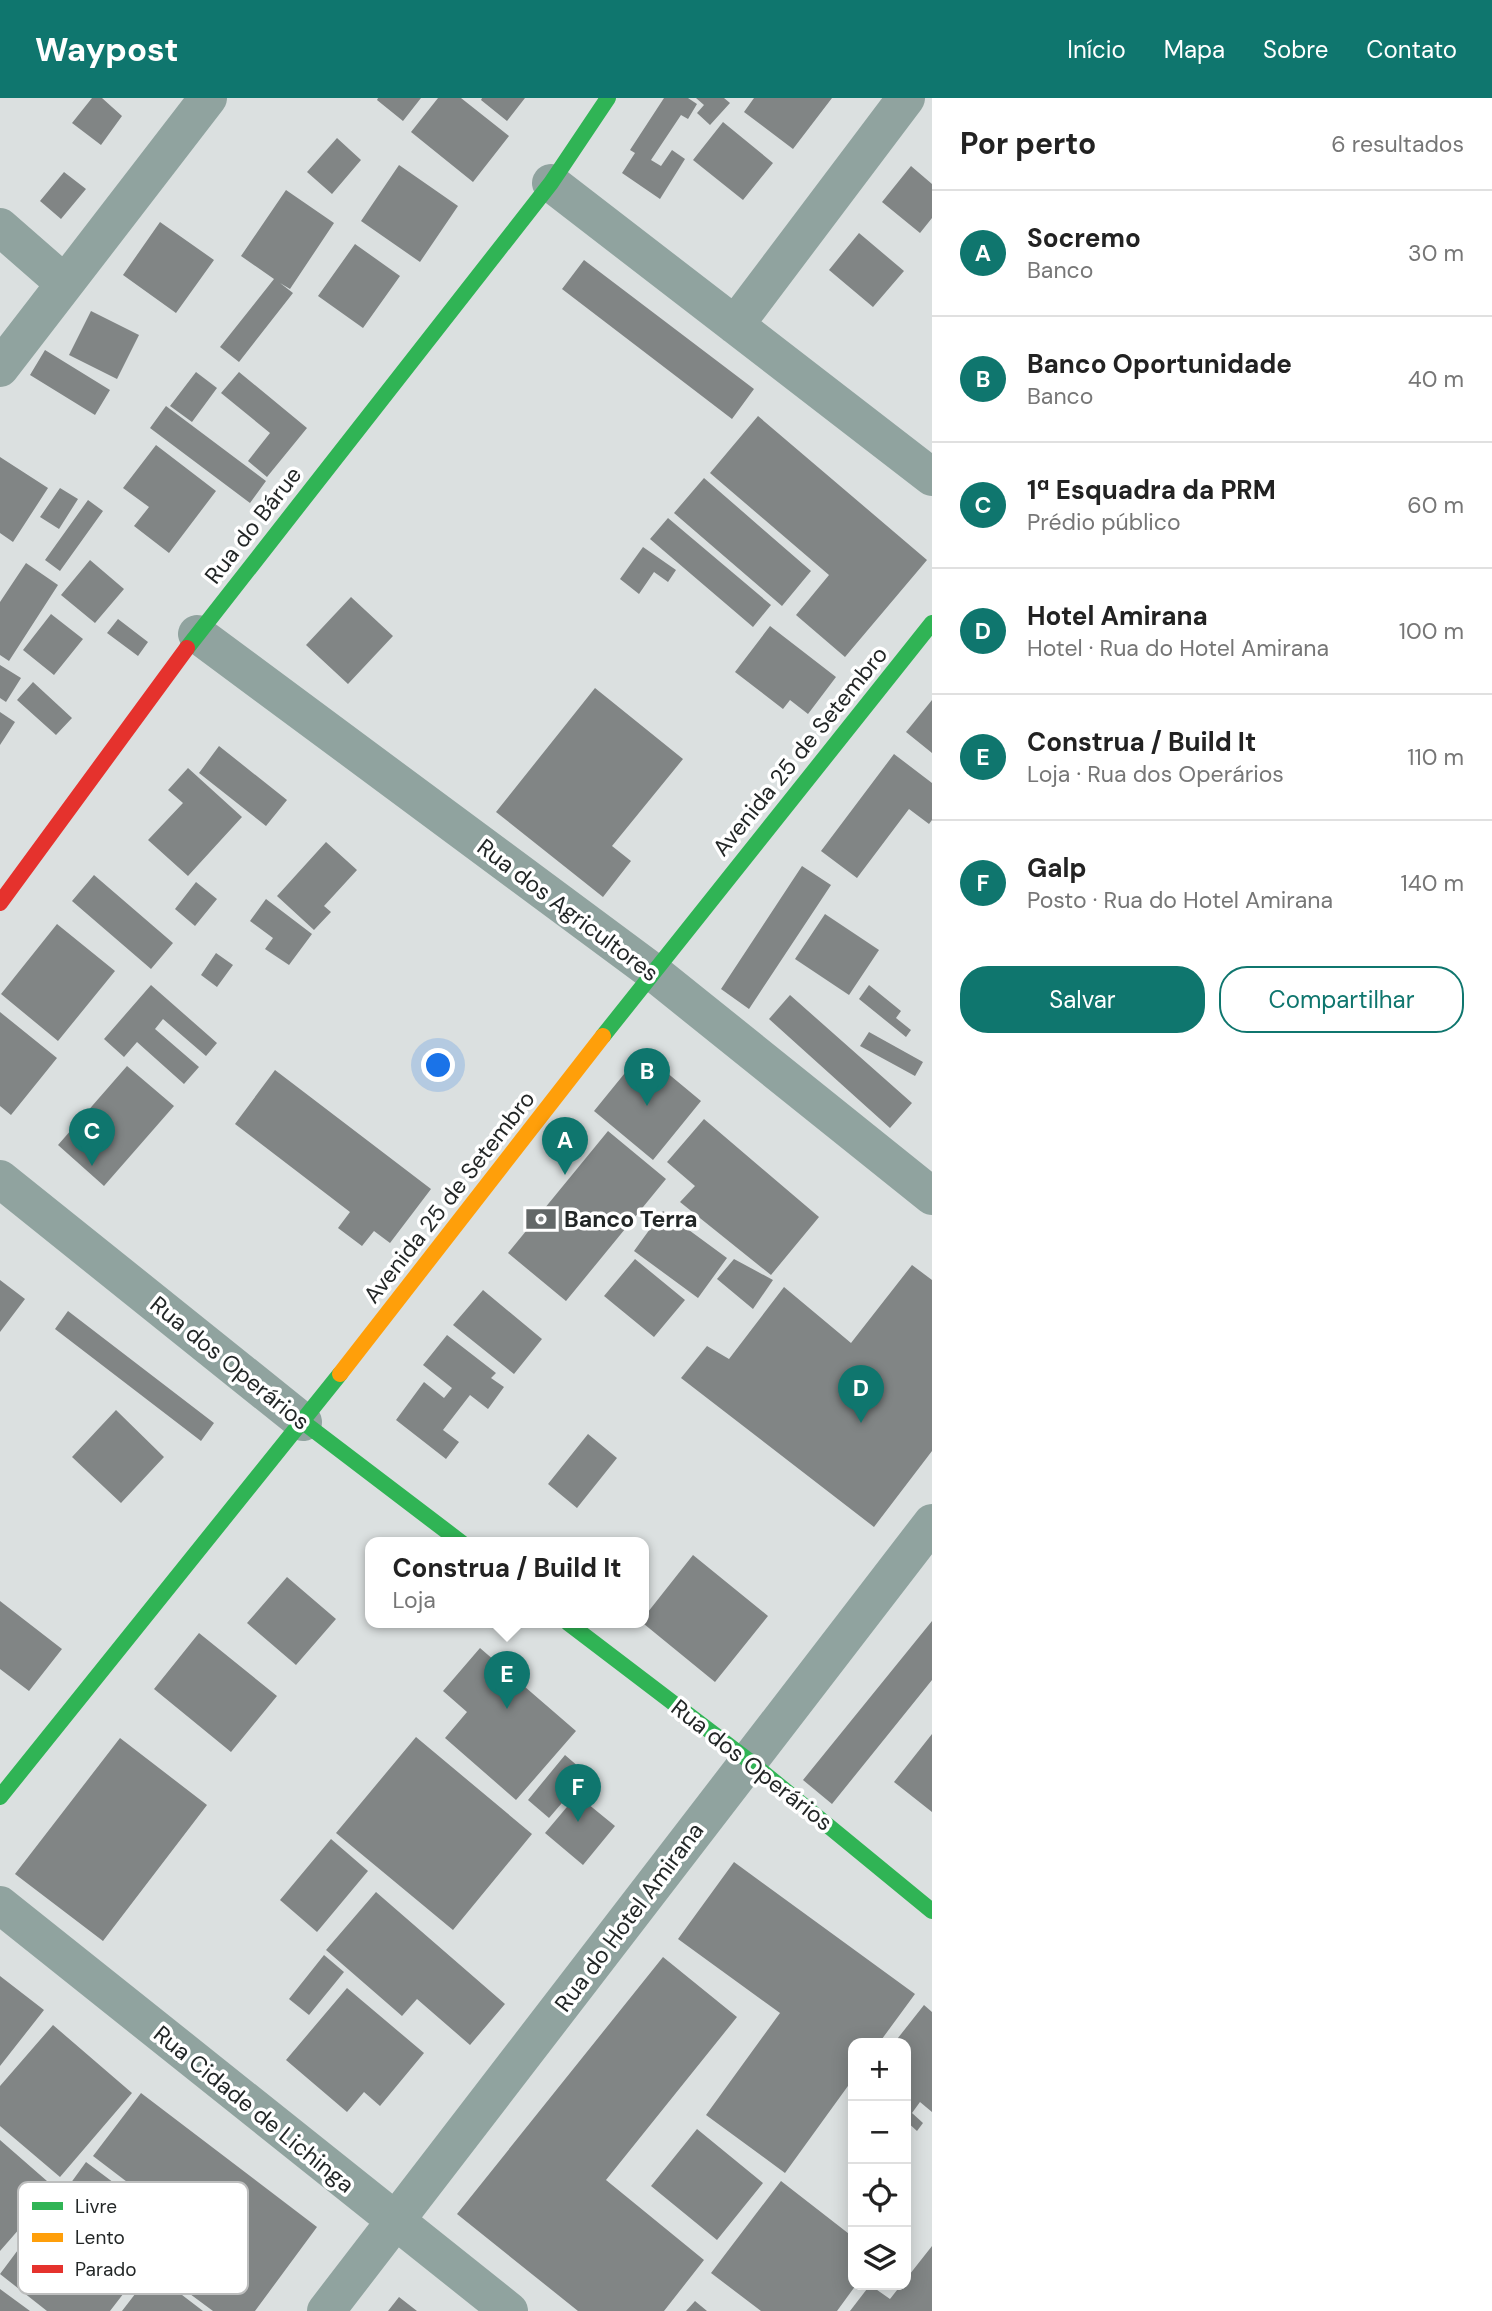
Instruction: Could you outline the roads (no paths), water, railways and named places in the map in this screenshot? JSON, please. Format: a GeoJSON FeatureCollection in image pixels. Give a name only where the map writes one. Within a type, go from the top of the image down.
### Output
{"type":"FeatureCollection","features":[{"type":"Feature","properties":{"kind":"street"},"geometry":{"type":"LineString","coordinates":[[0,368],[208,98]]}},
{"type":"Feature","properties":{"kind":"street","name":"Rua do Bárue"},"geometry":{"type":"LineString","coordinates":[[0,903],[197,634],[551,183],[608,98]]}},
{"type":"Feature","properties":{"kind":"street"},"geometry":{"type":"LineString","coordinates":[[735,325],[906,98]]}},
{"type":"Feature","properties":{"kind":"street"},"geometry":{"type":"LineString","coordinates":[[551,183],[932,477]]}},
{"type":"Feature","properties":{"kind":"street"},"geometry":{"type":"LineString","coordinates":[[0,227],[64,283]]}},
{"type":"Feature","properties":{"kind":"street","name":"Avenida 25 de Setembro"},"geometry":{"type":"LineString","coordinates":[[0,1797],[303,1422],[653,972],[932,623]]}},
{"type":"Feature","properties":{"kind":"street","name":"Rua dos Agricultores"},"geometry":{"type":"LineString","coordinates":[[197,634],[653,972],[932,1196]]}},
{"type":"Feature","properties":{"kind":"street","name":"Rua dos Operários"},"geometry":{"type":"LineString","coordinates":[[0,1179],[303,1422],[454,1537]]}},
{"type":"Feature","properties":{"kind":"street","name":"Rua do Hotel Amirana"},"geometry":{"type":"LineString","coordinates":[[326,2311],[932,1523]]}},
{"type":"Feature","properties":{"kind":"street","name":"Rua dos Operários"},"geometry":{"type":"LineString","coordinates":[[575,1628],[748,1760],[932,1911]]}},
{"type":"Feature","properties":{"kind":"street","name":"Rua Cidade de Lichinga"},"geometry":{"type":"LineString","coordinates":[[0,1905],[509,2311]]}},
{"type":"Feature","properties":{"kind":"place","name":"Banco Oportunidade"},"geometry":{"type":"Point","coordinates":[647,1106]}},
{"type":"Feature","properties":{"kind":"place","name":"1ª Esquadra da PRM"},"geometry":{"type":"Point","coordinates":[92,1166]}},
{"type":"Feature","properties":{"kind":"place","name":"Socremo"},"geometry":{"type":"Point","coordinates":[565,1175]}},
{"type":"Feature","properties":{"kind":"place","name":"Banco Terra"},"geometry":{"type":"Point","coordinates":[541,1219]}},
{"type":"Feature","properties":{"kind":"place","name":"Hotel Amirana"},"geometry":{"type":"Point","coordinates":[861,1423]}},
{"type":"Feature","properties":{"kind":"place","name":"Construa / Build It"},"geometry":{"type":"Point","coordinates":[507,1709]}},
{"type":"Feature","properties":{"kind":"place","name":"Galp"},"geometry":{"type":"Point","coordinates":[578,1822]}}]}
